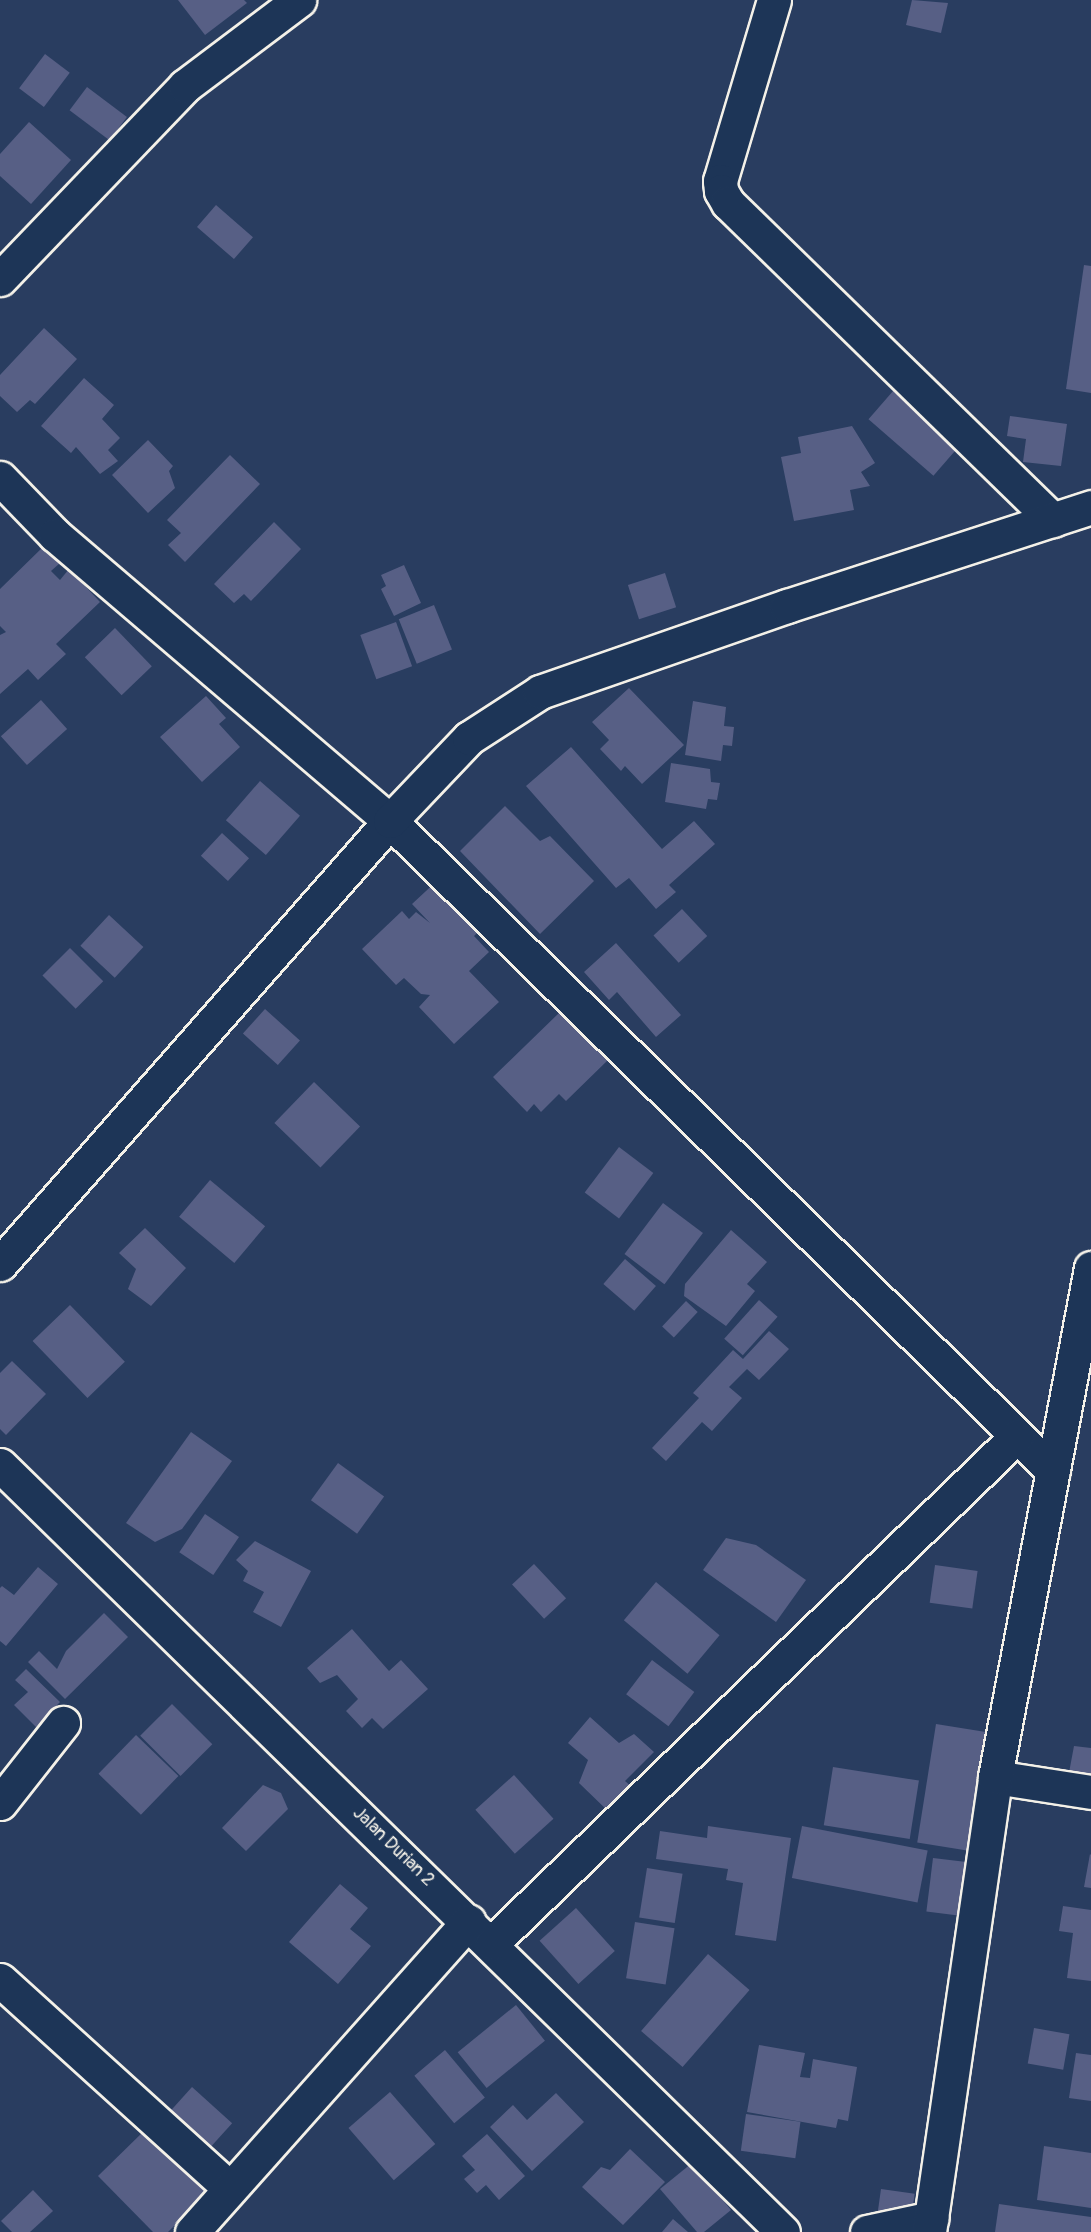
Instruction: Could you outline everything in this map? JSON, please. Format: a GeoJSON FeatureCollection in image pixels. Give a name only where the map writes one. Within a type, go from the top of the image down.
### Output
{"type":"FeatureCollection","features":[{"type":"Feature","properties":{"kind":"street"},"geometry":{"type":"LineString","coordinates":[[0,279],[185,86],[299,0]]}},
{"type":"Feature","properties":{"kind":"street"},"geometry":{"type":"LineString","coordinates":[[774,0],[720,181],[721,190],[728,203],[1053,520]]}},
{"type":"Feature","properties":{"kind":"street"},"geometry":{"type":"LineString","coordinates":[[0,478],[55,535],[390,821],[1053,1471]]}},
{"type":"Feature","properties":{"kind":"street"},"geometry":{"type":"LineString","coordinates":[[0,1264],[390,821],[469,738],[540,692],[787,606],[1091,507]]}},
{"type":"Feature","properties":{"kind":"street"},"geometry":{"type":"LineString","coordinates":[[867,2232],[931,2225],[995,1777],[1091,1268]]}},
{"type":"Feature","properties":{"kind":"street"},"geometry":{"type":"LineString","coordinates":[[492,1943],[1017,1436]]}},
{"type":"Feature","properties":{"kind":"street","name":"Jalan Durian 2"},"geometry":{"type":"LineString","coordinates":[[0,1466],[492,1943],[783,2232]]}},
{"type":"Feature","properties":{"kind":"street"},"geometry":{"type":"LineString","coordinates":[[0,1803],[63,1723]]}},
{"type":"Feature","properties":{"kind":"street"},"geometry":{"type":"LineString","coordinates":[[995,1777],[1091,1792]]}},
{"type":"Feature","properties":{"kind":"street"},"geometry":{"type":"LineString","coordinates":[[192,2232],[469,1921]]}},
{"type":"Feature","properties":{"kind":"street"},"geometry":{"type":"LineString","coordinates":[[0,1980],[229,2188]]}},
{"type":"Feature","properties":{"kind":"building"},"geometry":{"type":"Polygon","coordinates":[[[178,0],[244,0],[247,3],[205,35],[178,0]]]}},
{"type":"Feature","properties":{"kind":"building"},"geometry":{"type":"Polygon","coordinates":[[[912,0],[948,3],[941,33],[906,25],[912,0]]]}},
{"type":"Feature","properties":{"kind":"building"},"geometry":{"type":"Polygon","coordinates":[[[45,54],[70,73],[44,107],[19,88],[45,54]]]}},
{"type":"Feature","properties":{"kind":"building"},"geometry":{"type":"Polygon","coordinates":[[[87,87],[127,117],[109,140],[70,110],[87,87]]]}},
{"type":"Feature","properties":{"kind":"building"},"geometry":{"type":"Polygon","coordinates":[[[29,122],[71,160],[31,204],[0,176],[0,154],[29,122]]]}},
{"type":"Feature","properties":{"kind":"building"},"geometry":{"type":"Polygon","coordinates":[[[216,205],[253,237],[234,259],[197,227],[216,205]]]}},
{"type":"Feature","properties":{"kind":"building"},"geometry":{"type":"Polygon","coordinates":[[[1084,265],[1091,266],[1091,393],[1066,389],[1084,265]]]}},
{"type":"Feature","properties":{"kind":"building"},"geometry":{"type":"Polygon","coordinates":[[[44,328],[77,359],[35,404],[30,400],[17,412],[0,396],[0,375],[44,328]]]}},
{"type":"Feature","properties":{"kind":"building"},"geometry":{"type":"Polygon","coordinates":[[[84,378],[114,405],[102,419],[120,438],[108,450],[118,461],[100,474],[76,447],[71,453],[41,426],[84,378]]]}},
{"type":"Feature","properties":{"kind":"building"},"geometry":{"type":"Polygon","coordinates":[[[900,383],[965,439],[933,476],[869,419],[900,383]]]}},
{"type":"Feature","properties":{"kind":"building"},"geometry":{"type":"Polygon","coordinates":[[[1010,416],[1067,424],[1061,466],[1023,462],[1026,439],[1007,436],[1010,416]]]}},
{"type":"Feature","properties":{"kind":"building"},"geometry":{"type":"Polygon","coordinates":[[[852,426],[875,463],[861,472],[870,486],[850,490],[854,510],[794,521],[781,457],[801,453],[798,437],[852,426]]]}},
{"type":"Feature","properties":{"kind":"building"},"geometry":{"type":"Polygon","coordinates":[[[148,440],[173,466],[169,471],[175,488],[148,513],[112,475],[148,440]]]}},
{"type":"Feature","properties":{"kind":"building"},"geometry":{"type":"Polygon","coordinates":[[[230,455],[260,484],[185,562],[168,545],[181,533],[167,520],[230,455]]]}},
{"type":"Feature","properties":{"kind":"building"},"geometry":{"type":"Polygon","coordinates":[[[274,522],[301,549],[251,601],[244,594],[234,603],[214,584],[274,522]]]}},
{"type":"Feature","properties":{"kind":"building"},"geometry":{"type":"Polygon","coordinates":[[[43,547],[60,563],[51,571],[60,580],[69,569],[100,602],[56,644],[66,654],[38,680],[28,669],[0,694],[0,635],[6,632],[0,626],[0,589],[43,547]]]}},
{"type":"Feature","properties":{"kind":"building"},"geometry":{"type":"Polygon","coordinates":[[[404,565],[421,603],[394,616],[381,589],[386,586],[381,575],[404,565]]]}},
{"type":"Feature","properties":{"kind":"building"},"geometry":{"type":"Polygon","coordinates":[[[665,573],[676,607],[639,619],[628,585],[665,573]]]}},
{"type":"Feature","properties":{"kind":"building"},"geometry":{"type":"Polygon","coordinates":[[[434,605],[452,650],[417,664],[399,619],[434,605]]]}},
{"type":"Feature","properties":{"kind":"building"},"geometry":{"type":"Polygon","coordinates":[[[396,622],[412,666],[376,679],[360,635],[396,622]]]}},
{"type":"Feature","properties":{"kind":"building"},"geometry":{"type":"Polygon","coordinates":[[[115,628],[152,666],[122,695],[85,657],[115,628]]]}},
{"type":"Feature","properties":{"kind":"building"},"geometry":{"type":"Polygon","coordinates":[[[629,688],[684,745],[642,784],[625,766],[621,771],[600,749],[609,740],[592,722],[629,688]]]}},
{"type":"Feature","properties":{"kind":"building"},"geometry":{"type":"Polygon","coordinates":[[[206,696],[226,718],[219,724],[240,747],[202,782],[160,737],[206,696]]]}},
{"type":"Feature","properties":{"kind":"building"},"geometry":{"type":"Polygon","coordinates":[[[41,700],[67,729],[27,765],[1,736],[41,700]]]}},
{"type":"Feature","properties":{"kind":"building"},"geometry":{"type":"Polygon","coordinates":[[[693,701],[726,707],[724,726],[734,727],[732,746],[723,745],[721,761],[685,755],[693,701]]]}},
{"type":"Feature","properties":{"kind":"building"},"geometry":{"type":"Polygon","coordinates":[[[571,747],[662,849],[694,821],[715,844],[669,885],[676,892],[656,909],[629,878],[616,888],[526,786],[571,747]]]}},
{"type":"Feature","properties":{"kind":"building"},"geometry":{"type":"Polygon","coordinates":[[[671,763],[710,769],[711,782],[720,783],[717,800],[708,799],[706,809],[665,802],[671,763]]]}},
{"type":"Feature","properties":{"kind":"building"},"geometry":{"type":"Polygon","coordinates":[[[260,781],[300,816],[266,855],[226,820],[260,781]]]}},
{"type":"Feature","properties":{"kind":"building"},"geometry":{"type":"Polygon","coordinates":[[[505,806],[540,841],[550,836],[594,881],[540,934],[460,851],[505,806]]]}},
{"type":"Feature","properties":{"kind":"building"},"geometry":{"type":"Polygon","coordinates":[[[222,833],[249,858],[228,881],[201,856],[222,833]]]}},
{"type":"Feature","properties":{"kind":"building"},"geometry":{"type":"Polygon","coordinates":[[[440,878],[485,925],[474,936],[489,952],[469,971],[499,1002],[454,1044],[419,1007],[430,995],[421,994],[404,978],[396,985],[362,949],[402,911],[409,919],[416,912],[430,923],[412,904],[440,878]]]}},
{"type":"Feature","properties":{"kind":"building"},"geometry":{"type":"Polygon","coordinates":[[[682,909],[707,936],[679,963],[653,936],[682,909]]]}},
{"type":"Feature","properties":{"kind":"building"},"geometry":{"type":"Polygon","coordinates":[[[109,915],[143,947],[115,978],[80,946],[109,915]]]}},
{"type":"Feature","properties":{"kind":"building"},"geometry":{"type":"Polygon","coordinates":[[[616,943],[681,1015],[656,1037],[617,992],[609,1000],[584,972],[616,943]]]}},
{"type":"Feature","properties":{"kind":"building"},"geometry":{"type":"Polygon","coordinates":[[[70,948],[103,981],[76,1009],[42,976],[70,948]]]}},
{"type":"Feature","properties":{"kind":"building"},"geometry":{"type":"Polygon","coordinates":[[[265,1009],[300,1040],[278,1065],[243,1034],[265,1009]]]}},
{"type":"Feature","properties":{"kind":"building"},"geometry":{"type":"Polygon","coordinates":[[[560,1012],[608,1060],[566,1101],[559,1094],[541,1112],[534,1104],[527,1112],[493,1077],[560,1012]]]}},
{"type":"Feature","properties":{"kind":"building"},"geometry":{"type":"Polygon","coordinates":[[[314,1082],[360,1126],[320,1167],[274,1123],[314,1082]]]}},
{"type":"Feature","properties":{"kind":"building"},"geometry":{"type":"Polygon","coordinates":[[[619,1147],[653,1173],[619,1218],[585,1193],[619,1147]]]}},
{"type":"Feature","properties":{"kind":"building"},"geometry":{"type":"Polygon","coordinates":[[[210,1180],[265,1226],[234,1263],[179,1217],[210,1180]]]}},
{"type":"Feature","properties":{"kind":"building"},"geometry":{"type":"Polygon","coordinates":[[[663,1203],[703,1233],[664,1284],[624,1254],[663,1203]]]}},
{"type":"Feature","properties":{"kind":"building"},"geometry":{"type":"Polygon","coordinates":[[[145,1228],[186,1268],[151,1306],[128,1289],[136,1269],[119,1253],[145,1228]]]}},
{"type":"Feature","properties":{"kind":"building"},"geometry":{"type":"Polygon","coordinates":[[[731,1230],[767,1262],[747,1284],[755,1291],[726,1326],[684,1296],[685,1284],[731,1230]]]}},
{"type":"Feature","properties":{"kind":"building"},"geometry":{"type":"Polygon","coordinates":[[[625,1259],[656,1286],[634,1311],[603,1284],[625,1259]]]}},
{"type":"Feature","properties":{"kind":"building"},"geometry":{"type":"Polygon","coordinates":[[[759,1300],[778,1317],[743,1355],[724,1339],[759,1300]]]}},
{"type":"Feature","properties":{"kind":"building"},"geometry":{"type":"Polygon","coordinates":[[[686,1301],[698,1312],[674,1338],[662,1327],[686,1301]]]}},
{"type":"Feature","properties":{"kind":"building"},"geometry":{"type":"Polygon","coordinates":[[[70,1305],[125,1362],[87,1398],[33,1341],[70,1305]]]}},
{"type":"Feature","properties":{"kind":"building"},"geometry":{"type":"Polygon","coordinates":[[[769,1331],[789,1349],[759,1380],[747,1369],[729,1387],[742,1398],[712,1431],[702,1422],[666,1461],[652,1448],[699,1398],[693,1393],[733,1350],[743,1359],[769,1331]]]}},
{"type":"Feature","properties":{"kind":"building"},"geometry":{"type":"Polygon","coordinates":[[[12,1361],[46,1394],[6,1435],[0,1429],[0,1373],[12,1361]]]}},
{"type":"Feature","properties":{"kind":"building"},"geometry":{"type":"Polygon","coordinates":[[[191,1432],[232,1461],[182,1529],[155,1542],[126,1523],[191,1432]]]}},
{"type":"Feature","properties":{"kind":"building"},"geometry":{"type":"Polygon","coordinates":[[[338,1463],[384,1497],[357,1534],[311,1500],[338,1463]]]}},
{"type":"Feature","properties":{"kind":"building"},"geometry":{"type":"Polygon","coordinates":[[[205,1514],[239,1537],[213,1575],[179,1552],[205,1514]]]}},
{"type":"Feature","properties":{"kind":"building"},"geometry":{"type":"Polygon","coordinates":[[[726,1538],[756,1545],[806,1580],[776,1622],[703,1570],[726,1538]]]}},
{"type":"Feature","properties":{"kind":"building"},"geometry":{"type":"Polygon","coordinates":[[[255,1541],[311,1571],[281,1627],[253,1612],[264,1592],[243,1581],[248,1571],[236,1560],[255,1541]]]}},
{"type":"Feature","properties":{"kind":"building"},"geometry":{"type":"Polygon","coordinates":[[[534,1564],[566,1598],[544,1619],[512,1584],[534,1564]]]}},
{"type":"Feature","properties":{"kind":"building"},"geometry":{"type":"Polygon","coordinates":[[[935,1565],[978,1571],[972,1609],[930,1603],[935,1565]]]}},
{"type":"Feature","properties":{"kind":"building"},"geometry":{"type":"Polygon","coordinates":[[[38,1567],[58,1584],[6,1646],[0,1641],[0,1588],[2,1586],[14,1595],[38,1567]]]}},
{"type":"Feature","properties":{"kind":"building"},"geometry":{"type":"Polygon","coordinates":[[[656,1582],[720,1635],[687,1674],[624,1620],[656,1582]]]}},
{"type":"Feature","properties":{"kind":"building"},"geometry":{"type":"Polygon","coordinates":[[[104,1613],[128,1637],[65,1699],[28,1662],[39,1651],[57,1669],[66,1651],[104,1613]]]}},
{"type":"Feature","properties":{"kind":"building"},"geometry":{"type":"Polygon","coordinates":[[[352,1629],[389,1671],[401,1660],[428,1689],[383,1729],[372,1718],[362,1728],[346,1711],[358,1699],[337,1675],[320,1683],[307,1668],[352,1629]]]}},
{"type":"Feature","properties":{"kind":"building"},"geometry":{"type":"Polygon","coordinates":[[[652,1660],[694,1692],[668,1726],[626,1694],[652,1660]]]}},
{"type":"Feature","properties":{"kind":"building"},"geometry":{"type":"Polygon","coordinates":[[[26,1669],[60,1702],[36,1727],[14,1705],[28,1692],[15,1680],[26,1669]]]}},
{"type":"Feature","properties":{"kind":"building"},"geometry":{"type":"Polygon","coordinates":[[[172,1704],[212,1744],[180,1776],[140,1736],[172,1704]]]}},
{"type":"Feature","properties":{"kind":"building"},"geometry":{"type":"Polygon","coordinates":[[[590,1717],[619,1743],[634,1734],[654,1752],[625,1781],[632,1787],[609,1812],[579,1783],[588,1760],[568,1743],[590,1717]]]}},
{"type":"Feature","properties":{"kind":"building"},"geometry":{"type":"Polygon","coordinates":[[[936,1724],[987,1732],[969,1851],[917,1843],[936,1724]]]}},
{"type":"Feature","properties":{"kind":"building"},"geometry":{"type":"Polygon","coordinates":[[[136,1735],[178,1776],[141,1815],[98,1774],[136,1735]]]}},
{"type":"Feature","properties":{"kind":"building"},"geometry":{"type":"Polygon","coordinates":[[[1074,1746],[1091,1748],[1091,1782],[1068,1778],[1074,1746]]]}},
{"type":"Feature","properties":{"kind":"building"},"geometry":{"type":"Polygon","coordinates":[[[833,1767],[919,1781],[910,1839],[824,1825],[833,1767]]]}},
{"type":"Feature","properties":{"kind":"building"},"geometry":{"type":"Polygon","coordinates":[[[514,1775],[553,1819],[515,1854],[475,1810],[514,1775]]]}},
{"type":"Feature","properties":{"kind":"building"},"geometry":{"type":"Polygon","coordinates":[[[263,1785],[281,1793],[288,1809],[246,1851],[222,1828],[263,1785]]]}},
{"type":"Feature","properties":{"kind":"building"},"geometry":{"type":"Polygon","coordinates":[[[708,1826],[791,1838],[776,1941],[735,1935],[743,1883],[726,1880],[728,1869],[656,1859],[660,1831],[707,1838],[708,1826]]]}},
{"type":"Feature","properties":{"kind":"building"},"geometry":{"type":"Polygon","coordinates":[[[802,1826],[928,1850],[918,1902],[792,1878],[802,1826]]]}},
{"type":"Feature","properties":{"kind":"building"},"geometry":{"type":"Polygon","coordinates":[[[1091,1855],[1091,1888],[1084,1887],[1091,1855]]]}},
{"type":"Feature","properties":{"kind":"building"},"geometry":{"type":"Polygon","coordinates":[[[933,1858],[973,1863],[966,1916],[926,1912],[933,1858]]]}},
{"type":"Feature","properties":{"kind":"building"},"geometry":{"type":"Polygon","coordinates":[[[647,1868],[683,1874],[675,1923],[639,1917],[647,1868]]]}},
{"type":"Feature","properties":{"kind":"building"},"geometry":{"type":"Polygon","coordinates":[[[340,1884],[368,1908],[350,1929],[371,1946],[338,1984],[289,1942],[340,1884]]]}},
{"type":"Feature","properties":{"kind":"building"},"geometry":{"type":"Polygon","coordinates":[[[1063,1906],[1091,1910],[1091,1981],[1067,1978],[1073,1933],[1059,1931],[1063,1906]]]}},
{"type":"Feature","properties":{"kind":"building"},"geometry":{"type":"Polygon","coordinates":[[[576,1908],[615,1951],[578,1984],[540,1941],[576,1908]]]}},
{"type":"Feature","properties":{"kind":"building"},"geometry":{"type":"Polygon","coordinates":[[[635,1922],[675,1928],[666,1985],[626,1978],[635,1922]]]}},
{"type":"Feature","properties":{"kind":"building"},"geometry":{"type":"Polygon","coordinates":[[[708,1954],[750,1990],[683,2067],[641,2031],[708,1954]]]}},
{"type":"Feature","properties":{"kind":"building"},"geometry":{"type":"Polygon","coordinates":[[[516,2005],[545,2041],[487,2088],[458,2052],[516,2005]]]}},
{"type":"Feature","properties":{"kind":"building"},"geometry":{"type":"Polygon","coordinates":[[[1034,2028],[1069,2034],[1063,2070],[1028,2063],[1034,2028]]]}},
{"type":"Feature","properties":{"kind":"building"},"geometry":{"type":"Polygon","coordinates":[[[759,2045],[805,2053],[800,2077],[810,2078],[813,2059],[857,2067],[848,2121],[838,2119],[836,2128],[747,2112],[759,2045]]]}},
{"type":"Feature","properties":{"kind":"building"},"geometry":{"type":"Polygon","coordinates":[[[445,2050],[485,2097],[454,2123],[414,2076],[445,2050]]]}},
{"type":"Feature","properties":{"kind":"building"},"geometry":{"type":"Polygon","coordinates":[[[1076,2053],[1091,2055],[1091,2101],[1069,2098],[1076,2053]]]}},
{"type":"Feature","properties":{"kind":"building"},"geometry":{"type":"Polygon","coordinates":[[[192,2087],[232,2123],[203,2156],[163,2120],[192,2087]]]}},
{"type":"Feature","properties":{"kind":"building"},"geometry":{"type":"Polygon","coordinates":[[[390,2092],[435,2144],[394,2180],[348,2128],[390,2092]]]}},
{"type":"Feature","properties":{"kind":"building"},"geometry":{"type":"Polygon","coordinates":[[[556,2093],[584,2122],[532,2171],[490,2127],[513,2105],[527,2120],[556,2093]]]}},
{"type":"Feature","properties":{"kind":"building"},"geometry":{"type":"Polygon","coordinates":[[[746,2114],[800,2122],[795,2158],[741,2151],[746,2114]]]}},
{"type":"Feature","properties":{"kind":"building"},"geometry":{"type":"Polygon","coordinates":[[[146,2129],[209,2191],[168,2232],[153,2232],[98,2176],[146,2129]]]}},
{"type":"Feature","properties":{"kind":"building"},"geometry":{"type":"Polygon","coordinates":[[[487,2134],[525,2176],[499,2200],[486,2185],[477,2193],[464,2179],[475,2170],[462,2156],[487,2134]]]}},
{"type":"Feature","properties":{"kind":"building"},"geometry":{"type":"Polygon","coordinates":[[[1044,2146],[1091,2153],[1091,2208],[1037,2200],[1044,2146]]]}},
{"type":"Feature","properties":{"kind":"building"},"geometry":{"type":"Polygon","coordinates":[[[630,2149],[665,2182],[623,2225],[582,2187],[601,2167],[610,2170],[630,2149]]]}},
{"type":"Feature","properties":{"kind":"building"},"geometry":{"type":"Polygon","coordinates":[[[692,2163],[731,2210],[704,2232],[697,2232],[660,2189],[692,2163]]]}},
{"type":"Feature","properties":{"kind":"building"},"geometry":{"type":"Polygon","coordinates":[[[881,2189],[915,2194],[911,2222],[877,2218],[881,2189]]]}},
{"type":"Feature","properties":{"kind":"building"},"geometry":{"type":"Polygon","coordinates":[[[33,2190],[53,2211],[30,2232],[12,2232],[1,2221],[33,2190]]]}},
{"type":"Feature","properties":{"kind":"building"},"geometry":{"type":"Polygon","coordinates":[[[999,2204],[1091,2217],[1091,2232],[995,2232],[999,2204]]]}},
{"type":"Feature","properties":{"kind":"building"},"geometry":{"type":"Polygon","coordinates":[[[673,2219],[688,2232],[662,2232],[673,2219]]]}}]}
